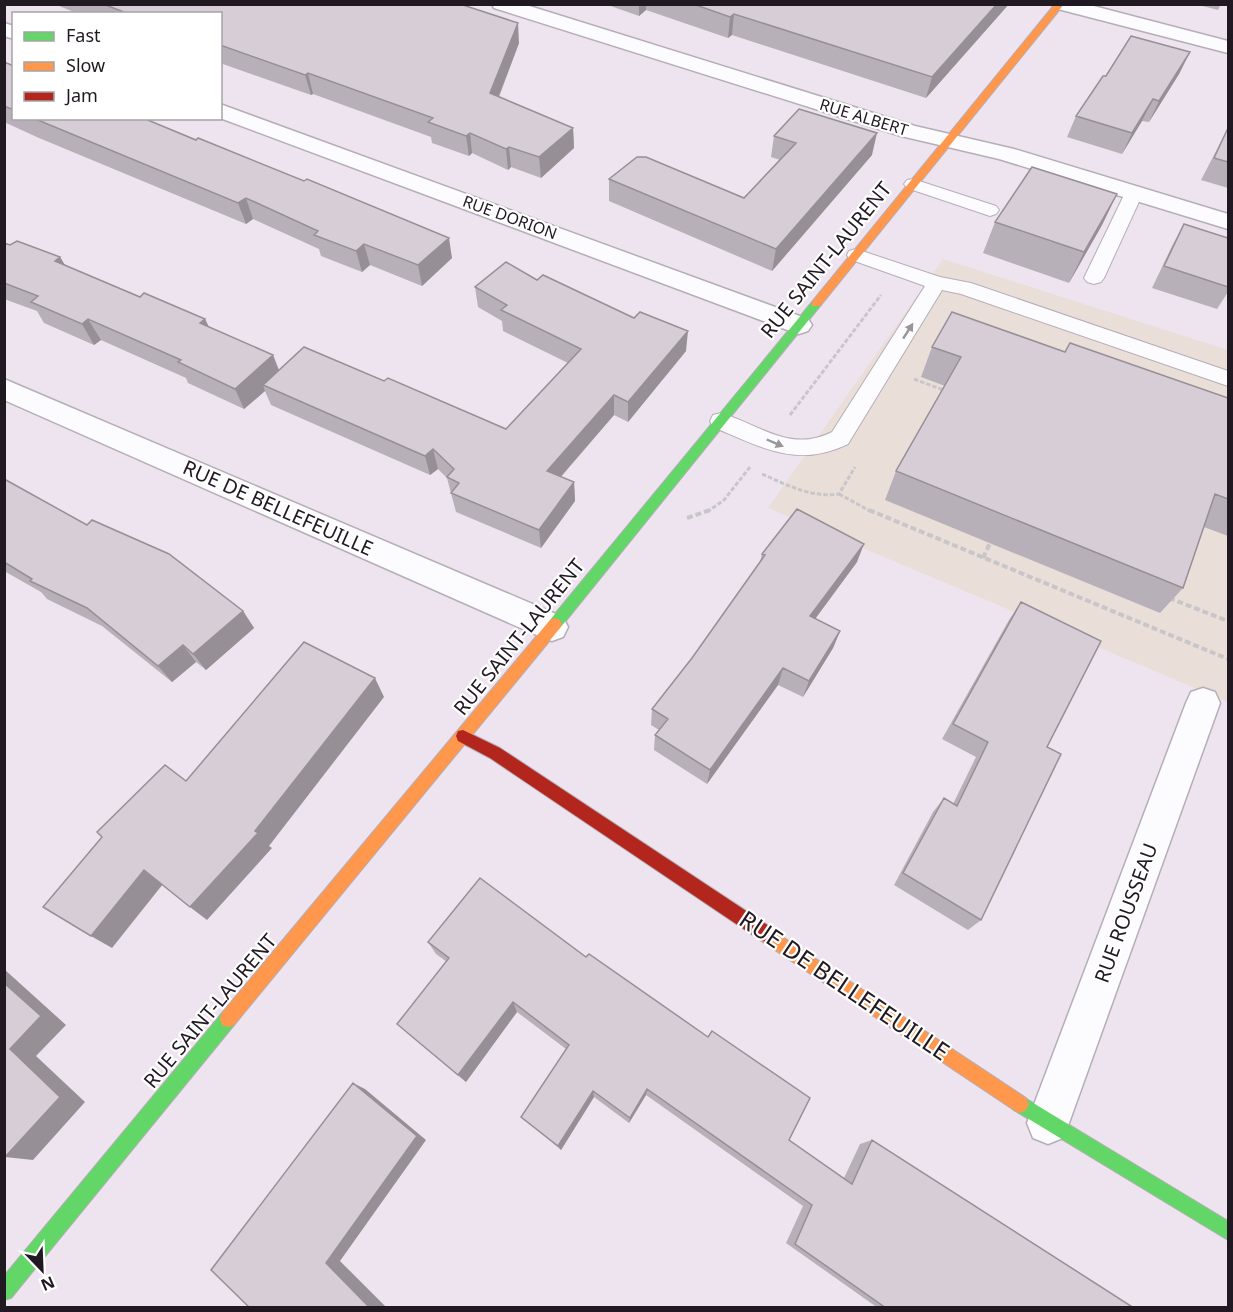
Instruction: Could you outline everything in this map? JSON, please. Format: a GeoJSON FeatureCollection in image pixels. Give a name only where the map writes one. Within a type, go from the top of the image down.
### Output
{"type":"FeatureCollection","features":[{"type":"Feature","properties":{"kind":"street","name":"RUE ALBERT"},"geometry":{"type":"LineString","coordinates":[[501,4],[909,131],[1006,154],[1070,185],[1134,194],[1228,222]]}},
{"type":"Feature","properties":{"kind":"street","name":"RUE SAINT-LAURENT"},"geometry":{"type":"LineString","coordinates":[[4,1291],[552,627],[1060,4]]}},
{"type":"Feature","properties":{"kind":"street"},"geometry":{"type":"LineString","coordinates":[[1060,4],[1228,47]]}},
{"type":"Feature","properties":{"kind":"street","name":"RUE DORION"},"geometry":{"type":"LineString","coordinates":[[222,111],[799,325]]}},
{"type":"Feature","properties":{"kind":"street","name":"RUE DE BELLEFEUILLE"},"geometry":{"type":"LineString","coordinates":[[4,389],[552,627]]}},
{"type":"Feature","properties":{"kind":"street","name":"RUE ROUSSEAU"},"geometry":{"type":"LineString","coordinates":[[1048,1123],[1203,703]]}},
{"type":"Feature","properties":{"kind":"street","name":"RUE DE BELLEFEUILLE"},"geometry":{"type":"LineString","coordinates":[[463,735],[495,753],[1048,1123],[1228,1231]]}},
{"type":"Feature","properties":{"kind":"lane"},"geometry":{"type":"LineString","coordinates":[[913,184],[990,210]]}},
{"type":"Feature","properties":{"kind":"lane"},"geometry":{"type":"LineString","coordinates":[[1094,278],[1134,194]]}},
{"type":"Feature","properties":{"kind":"lane"},"geometry":{"type":"LineString","coordinates":[[856,255],[937,283],[964,288],[1228,379]]}},
{"type":"Feature","properties":{"kind":"lane"},"geometry":{"type":"LineString","coordinates":[[721,421],[786,448],[810,449],[832,443],[840,438],[937,283]]}},
{"type":"Feature","properties":{"kind":"path"},"geometry":{"type":"LineString","coordinates":[[784,423],[883,292]]}},
{"type":"Feature","properties":{"kind":"path"},"geometry":{"type":"LineString","coordinates":[[909,377],[947,391]]}},
{"type":"Feature","properties":{"kind":"path"},"geometry":{"type":"LineString","coordinates":[[704,515],[717,507],[754,462]]}},
{"type":"Feature","properties":{"kind":"path"},"geometry":{"type":"LineString","coordinates":[[839,494],[865,509],[1228,659]]}},
{"type":"Feature","properties":{"kind":"path"},"geometry":{"type":"LineString","coordinates":[[983,558],[990,543]]}},
{"type":"Feature","properties":{"kind":"path"},"geometry":{"type":"LineString","coordinates":[[1166,596],[1228,621]]}},
{"type":"Feature","properties":{"kind":"shaded area"},"geometry":{"type":"Polygon","coordinates":[[[943,259],[1228,350],[1228,702],[768,508],[943,259]]]}},
{"type":"Feature","properties":{"kind":"building"},"geometry":{"type":"Polygon","coordinates":[[[103,4],[460,4],[518,23],[490,93],[573,128],[539,157],[509,147],[506,149],[470,133],[466,136],[428,122],[433,118],[308,73],[305,75],[222,46],[222,12],[124,12],[103,4]]]}},
{"type":"Feature","properties":{"kind":"building"},"geometry":{"type":"Polygon","coordinates":[[[693,4],[997,4],[932,77],[734,14],[730,17],[693,4]]]}},
{"type":"Feature","properties":{"kind":"building"},"geometry":{"type":"Polygon","coordinates":[[[1131,36],[1190,52],[1159,101],[1153,99],[1132,133],[1076,116],[1103,76],[1106,76],[1131,36]]]}},
{"type":"Feature","properties":{"kind":"building"},"geometry":{"type":"Polygon","coordinates":[[[4,62],[12,65],[12,109],[4,106],[4,62]]]}},
{"type":"Feature","properties":{"kind":"building"},"geometry":{"type":"Polygon","coordinates":[[[799,109],[877,133],[776,249],[609,179],[637,157],[646,157],[744,198],[796,143],[774,136],[799,109]]]}},
{"type":"Feature","properties":{"kind":"building"},"geometry":{"type":"Polygon","coordinates":[[[38,120],[148,120],[304,181],[307,179],[449,238],[418,265],[364,244],[356,251],[314,235],[318,231],[246,198],[238,203],[38,120]]]}},
{"type":"Feature","properties":{"kind":"building"},"geometry":{"type":"Polygon","coordinates":[[[1228,128],[1228,162],[1214,158],[1228,128]]]}},
{"type":"Feature","properties":{"kind":"building"},"geometry":{"type":"Polygon","coordinates":[[[1032,167],[1117,194],[1084,252],[995,222],[1032,167]]]}},
{"type":"Feature","properties":{"kind":"building"},"geometry":{"type":"Polygon","coordinates":[[[1184,224],[1228,238],[1228,287],[1164,266],[1184,224]]]}},
{"type":"Feature","properties":{"kind":"building"},"geometry":{"type":"Polygon","coordinates":[[[17,241],[60,257],[55,261],[140,297],[144,293],[205,319],[200,323],[273,355],[235,389],[178,362],[181,360],[88,319],[82,324],[31,302],[38,296],[4,283],[4,243],[10,245],[17,241]]]}},
{"type":"Feature","properties":{"kind":"building"},"geometry":{"type":"Polygon","coordinates":[[[506,262],[537,280],[543,275],[634,318],[640,312],[688,331],[628,402],[614,395],[547,471],[574,482],[539,530],[451,493],[459,483],[447,477],[454,469],[433,449],[425,456],[263,385],[304,347],[384,381],[388,378],[506,429],[581,349],[501,310],[507,305],[475,287],[506,262]]]}},
{"type":"Feature","properties":{"kind":"building"},"geometry":{"type":"Polygon","coordinates":[[[952,312],[1065,352],[1070,343],[1228,398],[1228,499],[1215,494],[1183,588],[896,471],[961,357],[932,347],[952,312]]]}},
{"type":"Feature","properties":{"kind":"building"},"geometry":{"type":"Polygon","coordinates":[[[6,480],[87,525],[92,520],[169,554],[243,611],[193,654],[183,645],[158,666],[87,608],[30,581],[32,579],[4,562],[4,481],[6,480]]]}},
{"type":"Feature","properties":{"kind":"building"},"geometry":{"type":"Polygon","coordinates":[[[797,509],[864,544],[810,616],[840,631],[809,681],[783,668],[710,770],[655,735],[668,719],[652,709],[692,658],[765,555],[762,554],[797,509]]]}},
{"type":"Feature","properties":{"kind":"building"},"geometry":{"type":"Polygon","coordinates":[[[1021,602],[1101,641],[1047,747],[1061,754],[981,920],[903,873],[944,798],[957,806],[988,742],[953,724],[1021,602]]]}},
{"type":"Feature","properties":{"kind":"building"},"geometry":{"type":"Polygon","coordinates":[[[304,642],[375,678],[255,831],[258,833],[190,907],[144,870],[91,936],[43,907],[102,837],[97,832],[165,765],[186,781],[304,642]]]}},
{"type":"Feature","properties":{"kind":"building"},"geometry":{"type":"Polygon","coordinates":[[[480,878],[586,957],[589,954],[708,1037],[712,1031],[810,1098],[789,1140],[852,1184],[872,1140],[1134,1308],[886,1308],[795,1244],[812,1205],[647,1089],[630,1118],[593,1091],[558,1146],[521,1117],[569,1045],[513,1002],[458,1075],[397,1024],[449,958],[428,942],[480,878]]]}},
{"type":"Feature","properties":{"kind":"building"},"geometry":{"type":"Polygon","coordinates":[[[4,983],[41,1016],[10,1049],[60,1097],[5,1157],[4,983]]]}},
{"type":"Feature","properties":{"kind":"building"},"geometry":{"type":"Polygon","coordinates":[[[353,1083],[417,1136],[326,1263],[370,1308],[250,1308],[211,1270],[353,1083]]]}},
{"type":"Feature","properties":{"kind":"traffic: fast"},"geometry":{"type":"LineString","coordinates":[[555,624],[816,304]]}},
{"type":"Feature","properties":{"kind":"traffic: fast"},"geometry":{"type":"LineString","coordinates":[[4,1291],[228,1019]]}},
{"type":"Feature","properties":{"kind":"traffic: fast"},"geometry":{"type":"LineString","coordinates":[[1020,1104],[1228,1231]]}},
{"type":"Feature","properties":{"kind":"traffic: slow"},"geometry":{"type":"LineString","coordinates":[[816,304],[1060,4]]}},
{"type":"Feature","properties":{"kind":"traffic: slow"},"geometry":{"type":"LineString","coordinates":[[228,1019],[555,624]]}},
{"type":"Feature","properties":{"kind":"traffic: slow"},"geometry":{"type":"LineString","coordinates":[[766,934],[1020,1104]]}},
{"type":"Feature","properties":{"kind":"traffic: jam"},"geometry":{"type":"LineString","coordinates":[[463,736],[495,753],[766,934]]}}]}
